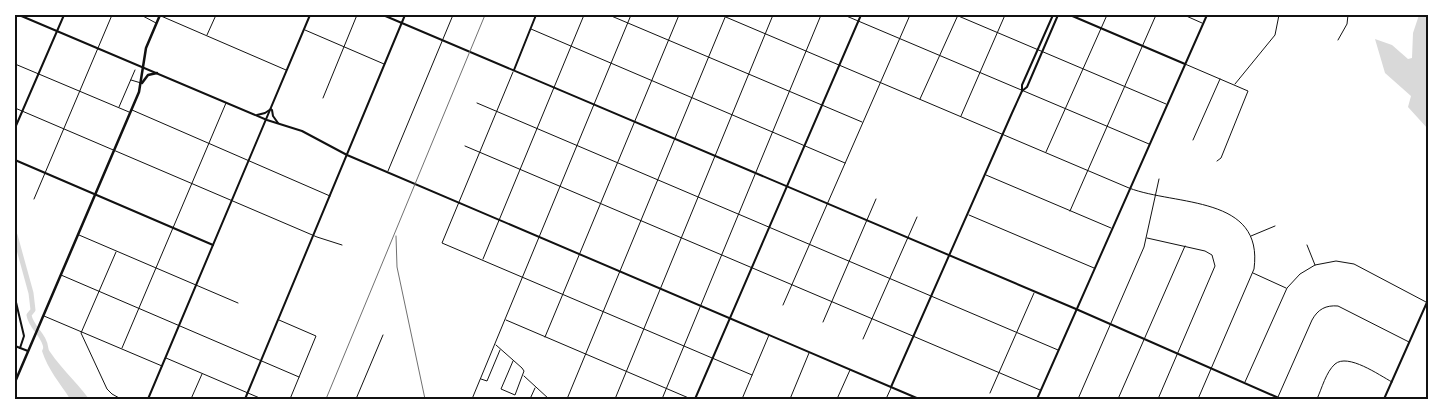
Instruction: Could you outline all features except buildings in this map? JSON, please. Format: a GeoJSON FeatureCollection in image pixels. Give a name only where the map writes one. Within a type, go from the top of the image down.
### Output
{"type":"FeatureCollection","features":[{"type":"Feature","properties":{"kind":"highway"},"geometry":{"type":"LineString","coordinates":[[15,382],[131,111],[141,84],[146,48],[160,16]]}},
{"type":"Feature","properties":{"kind":"highway"},"geometry":{"type":"LineString","coordinates":[[141,84],[148,75],[157,74]]}},
{"type":"Feature","properties":{"kind":"street"},"geometry":{"type":"LineString","coordinates":[[19,15],[267,120],[308,134],[347,155],[919,399]]}},
{"type":"Feature","properties":{"kind":"street"},"geometry":{"type":"LineString","coordinates":[[15,128],[64,15]]}},
{"type":"Feature","properties":{"kind":"street"},"geometry":{"type":"LineString","coordinates":[[34,199],[112,15]]}},
{"type":"Feature","properties":{"kind":"street"},"geometry":{"type":"LineString","coordinates":[[141,15],[156,24]]}},
{"type":"Feature","properties":{"kind":"street"},"geometry":{"type":"LineString","coordinates":[[207,36],[216,15]]}},
{"type":"Feature","properties":{"kind":"street"},"geometry":{"type":"LineString","coordinates":[[148,399],[310,15]]}},
{"type":"Feature","properties":{"kind":"street"},"geometry":{"type":"LineString","coordinates":[[323,98],[358,15]]}},
{"type":"Feature","properties":{"kind":"street"},"geometry":{"type":"LineString","coordinates":[[383,15],[1076,309],[1279,398],[1312,320],[1322,308],[1338,306],[1409,342]]}},
{"type":"Feature","properties":{"kind":"street"},"geometry":{"type":"LineString","coordinates":[[245,399],[405,15]]}},
{"type":"Feature","properties":{"kind":"street"},"geometry":{"type":"LineString","coordinates":[[387,172],[453,15]]}},
{"type":"Feature","properties":{"kind":"street"},"geometry":{"type":"LineString","coordinates":[[536,15],[442,243],[752,375]]}},
{"type":"Feature","properties":{"kind":"street"},"geometry":{"type":"LineString","coordinates":[[482,260],[584,15]]}},
{"type":"Feature","properties":{"kind":"street"},"geometry":{"type":"LineString","coordinates":[[609,15],[862,122]]}},
{"type":"Feature","properties":{"kind":"street"},"geometry":{"type":"LineString","coordinates":[[472,399],[631,15]]}},
{"type":"Feature","properties":{"kind":"street"},"geometry":{"type":"LineString","coordinates":[[545,337],[679,15]]}},
{"type":"Feature","properties":{"kind":"street"},"geometry":{"type":"LineString","coordinates":[[721,15],[1129,188],[1155,196],[1223,210],[1240,222],[1250,236],[1255,255],[1253,273],[1198,399]]}},
{"type":"Feature","properties":{"kind":"street"},"geometry":{"type":"LineString","coordinates":[[615,399],[773,15]]}},
{"type":"Feature","properties":{"kind":"street"},"geometry":{"type":"LineString","coordinates":[[662,399],[821,15]]}},
{"type":"Feature","properties":{"kind":"street"},"geometry":{"type":"LineString","coordinates":[[844,15],[1148,144]]}},
{"type":"Feature","properties":{"kind":"street"},"geometry":{"type":"LineString","coordinates":[[695,399],[861,15]]}},
{"type":"Feature","properties":{"kind":"street"},"geometry":{"type":"LineString","coordinates":[[783,305],[910,15]]}},
{"type":"Feature","properties":{"kind":"street"},"geometry":{"type":"LineString","coordinates":[[920,100],[957,15],[1166,104]]}},
{"type":"Feature","properties":{"kind":"street"},"geometry":{"type":"LineString","coordinates":[[960,117],[1005,15]]}},
{"type":"Feature","properties":{"kind":"street"},"geometry":{"type":"LineString","coordinates":[[886,399],[1003,135],[1022,91],[1022,85],[1053,15]]}},
{"type":"Feature","properties":{"kind":"street"},"geometry":{"type":"LineString","coordinates":[[1022,91],[1027,87],[1058,15]]}},
{"type":"Feature","properties":{"kind":"street"},"geometry":{"type":"LineString","coordinates":[[1070,15],[1248,91],[1221,158],[1218,161]]}},
{"type":"Feature","properties":{"kind":"street"},"geometry":{"type":"LineString","coordinates":[[1046,153],[1107,15]]}},
{"type":"Feature","properties":{"kind":"street"},"geometry":{"type":"LineString","coordinates":[[1070,211],[1156,15]]}},
{"type":"Feature","properties":{"kind":"street"},"geometry":{"type":"LineString","coordinates":[[1184,15],[1203,23]]}},
{"type":"Feature","properties":{"kind":"street"},"geometry":{"type":"LineString","coordinates":[[1037,399],[1148,144],[1207,15]]}},
{"type":"Feature","properties":{"kind":"street"},"geometry":{"type":"LineString","coordinates":[[1234,85],[1275,34],[1279,15]]}},
{"type":"Feature","properties":{"kind":"street"},"geometry":{"type":"LineString","coordinates":[[1338,40],[1347,24],[1348,15]]}},
{"type":"Feature","properties":{"kind":"street"},"geometry":{"type":"LineString","coordinates":[[160,16],[288,70]]}},
{"type":"Feature","properties":{"kind":"street"},"geometry":{"type":"LineString","coordinates":[[567,399],[726,16]]}},
{"type":"Feature","properties":{"kind":"street"},"geometry":{"type":"LineString","coordinates":[[530,29],[845,163]]}},
{"type":"Feature","properties":{"kind":"street"},"geometry":{"type":"LineString","coordinates":[[304,30],[385,64]]}},
{"type":"Feature","properties":{"kind":"street"},"geometry":{"type":"LineString","coordinates":[[15,64],[330,196]]}},
{"type":"Feature","properties":{"kind":"street"},"geometry":{"type":"LineString","coordinates":[[118,108],[135,70]]}},
{"type":"Feature","properties":{"kind":"street"},"geometry":{"type":"LineString","coordinates":[[1192,140],[1220,78]]}},
{"type":"Feature","properties":{"kind":"street"},"geometry":{"type":"LineString","coordinates":[[130,80],[141,84]]}},
{"type":"Feature","properties":{"kind":"street"},"geometry":{"type":"LineString","coordinates":[[122,348],[226,103]]}},
{"type":"Feature","properties":{"kind":"street"},"geometry":{"type":"LineString","coordinates":[[478,103],[1058,350]]}},
{"type":"Feature","properties":{"kind":"street"},"geometry":{"type":"LineString","coordinates":[[256,115],[265,113],[272,107]]}},
{"type":"Feature","properties":{"kind":"street"},"geometry":{"type":"LineString","coordinates":[[272,107],[273,116],[282,124]]}},
{"type":"Feature","properties":{"kind":"street"},"geometry":{"type":"LineString","coordinates":[[15,108],[192,184],[342,245]]}},
{"type":"Feature","properties":{"kind":"street"},"geometry":{"type":"LineString","coordinates":[[465,146],[1041,390]]}},
{"type":"Feature","properties":{"kind":"street"},"geometry":{"type":"LineString","coordinates":[[15,160],[214,245]]}},
{"type":"Feature","properties":{"kind":"street"},"geometry":{"type":"LineString","coordinates":[[985,175],[1112,229]]}},
{"type":"Feature","properties":{"kind":"street"},"geometry":{"type":"LineString","coordinates":[[1078,399],[1143,251],[1159,179]]}},
{"type":"Feature","properties":{"kind":"street"},"geometry":{"type":"LineString","coordinates":[[823,322],[876,199]]}},
{"type":"Feature","properties":{"kind":"street"},"geometry":{"type":"LineString","coordinates":[[968,214],[1094,268]]}},
{"type":"Feature","properties":{"kind":"street"},"geometry":{"type":"LineString","coordinates":[[863,339],[917,216]]}},
{"type":"Feature","properties":{"kind":"street"},"geometry":{"type":"LineString","coordinates":[[1250,236],[1275,226]]}},
{"type":"Feature","properties":{"kind":"street"},"geometry":{"type":"LineString","coordinates":[[78,235],[238,303]]}},
{"type":"Feature","properties":{"kind":"street"},"geometry":{"type":"LineString","coordinates":[[1147,238],[1208,252],[1212,255],[1215,263],[1214,272],[1158,399]]}},
{"type":"Feature","properties":{"kind":"street"},"geometry":{"type":"LineString","coordinates":[[1307,245],[1315,266]]}},
{"type":"Feature","properties":{"kind":"street"},"geometry":{"type":"LineString","coordinates":[[1118,399],[1185,246]]}},
{"type":"Feature","properties":{"kind":"street"},"geometry":{"type":"LineString","coordinates":[[116,251],[82,331],[82,338],[108,389],[112,394],[122,399]]}},
{"type":"Feature","properties":{"kind":"street"},"geometry":{"type":"LineString","coordinates":[[1245,383],[1287,288],[1296,277],[1315,266],[1336,262],[1354,264],[1428,301],[1384,399]]}},
{"type":"Feature","properties":{"kind":"street"},"geometry":{"type":"LineString","coordinates":[[1253,273],[1287,288]]}},
{"type":"Feature","properties":{"kind":"street"},"geometry":{"type":"LineString","coordinates":[[61,275],[299,376]]}},
{"type":"Feature","properties":{"kind":"street"},"geometry":{"type":"LineString","coordinates":[[990,393],[1035,292]]}},
{"type":"Feature","properties":{"kind":"street"},"geometry":{"type":"LineString","coordinates":[[15,298],[24,336],[20,348]]}},
{"type":"Feature","properties":{"kind":"street"},"geometry":{"type":"LineString","coordinates":[[44,315],[162,366]]}},
{"type":"Feature","properties":{"kind":"street"},"geometry":{"type":"LineString","coordinates":[[279,320],[316,336],[290,399]]}},
{"type":"Feature","properties":{"kind":"street"},"geometry":{"type":"LineString","coordinates":[[505,320],[690,399]]}},
{"type":"Feature","properties":{"kind":"street"},"geometry":{"type":"LineString","coordinates":[[356,399],[383,335]]}},
{"type":"Feature","properties":{"kind":"street"},"geometry":{"type":"LineString","coordinates":[[742,399],[769,335]]}},
{"type":"Feature","properties":{"kind":"street"},"geometry":{"type":"LineString","coordinates":[[495,344],[513,361],[524,372],[515,395],[501,389],[513,361]]}},
{"type":"Feature","properties":{"kind":"street"},"geometry":{"type":"LineString","coordinates":[[15,346],[28,352]]}},
{"type":"Feature","properties":{"kind":"street"},"geometry":{"type":"LineString","coordinates":[[481,379],[487,381],[500,349]]}},
{"type":"Feature","properties":{"kind":"street"},"geometry":{"type":"LineString","coordinates":[[790,399],[810,352]]}},
{"type":"Feature","properties":{"kind":"street"},"geometry":{"type":"LineString","coordinates":[[166,358],[262,399]]}},
{"type":"Feature","properties":{"kind":"street"},"geometry":{"type":"LineString","coordinates":[[1317,399],[1330,370],[1335,365],[1344,361],[1355,363],[1392,382]]}},
{"type":"Feature","properties":{"kind":"street"},"geometry":{"type":"LineString","coordinates":[[837,399],[850,369]]}},
{"type":"Feature","properties":{"kind":"street"},"geometry":{"type":"LineString","coordinates":[[191,399],[202,373]]}},
{"type":"Feature","properties":{"kind":"street"},"geometry":{"type":"LineString","coordinates":[[523,376],[548,399]]}},
{"type":"Feature","properties":{"kind":"street"},"geometry":{"type":"LineString","coordinates":[[530,399],[536,387]]}},
{"type":"Feature","properties":{"kind":"shaded area"},"geometry":{"type":"Polygon","coordinates":[[[1419,15],[1428,15],[1428,129],[1408,107],[1411,96],[1385,73],[1375,39],[1392,45],[1408,59],[1412,58],[1413,33],[1419,15]]]}},
{"type":"Feature","properties":{"kind":"shaded area"},"geometry":{"type":"Polygon","coordinates":[[[45,344],[55,359],[89,399],[70,399],[45,358],[42,351],[45,344]]]}},
{"type":"Feature","properties":{"kind":"waterway"},"geometry":{"type":"LineString","coordinates":[[15,235],[31,293],[33,310],[29,315],[30,320],[43,340],[46,349]]}},
{"type":"Feature","properties":{"kind":"railway"},"geometry":{"type":"LineString","coordinates":[[326,399],[485,15]]}},
{"type":"Feature","properties":{"kind":"railway"},"geometry":{"type":"LineString","coordinates":[[396,236],[397,267],[425,399]]}}]}
